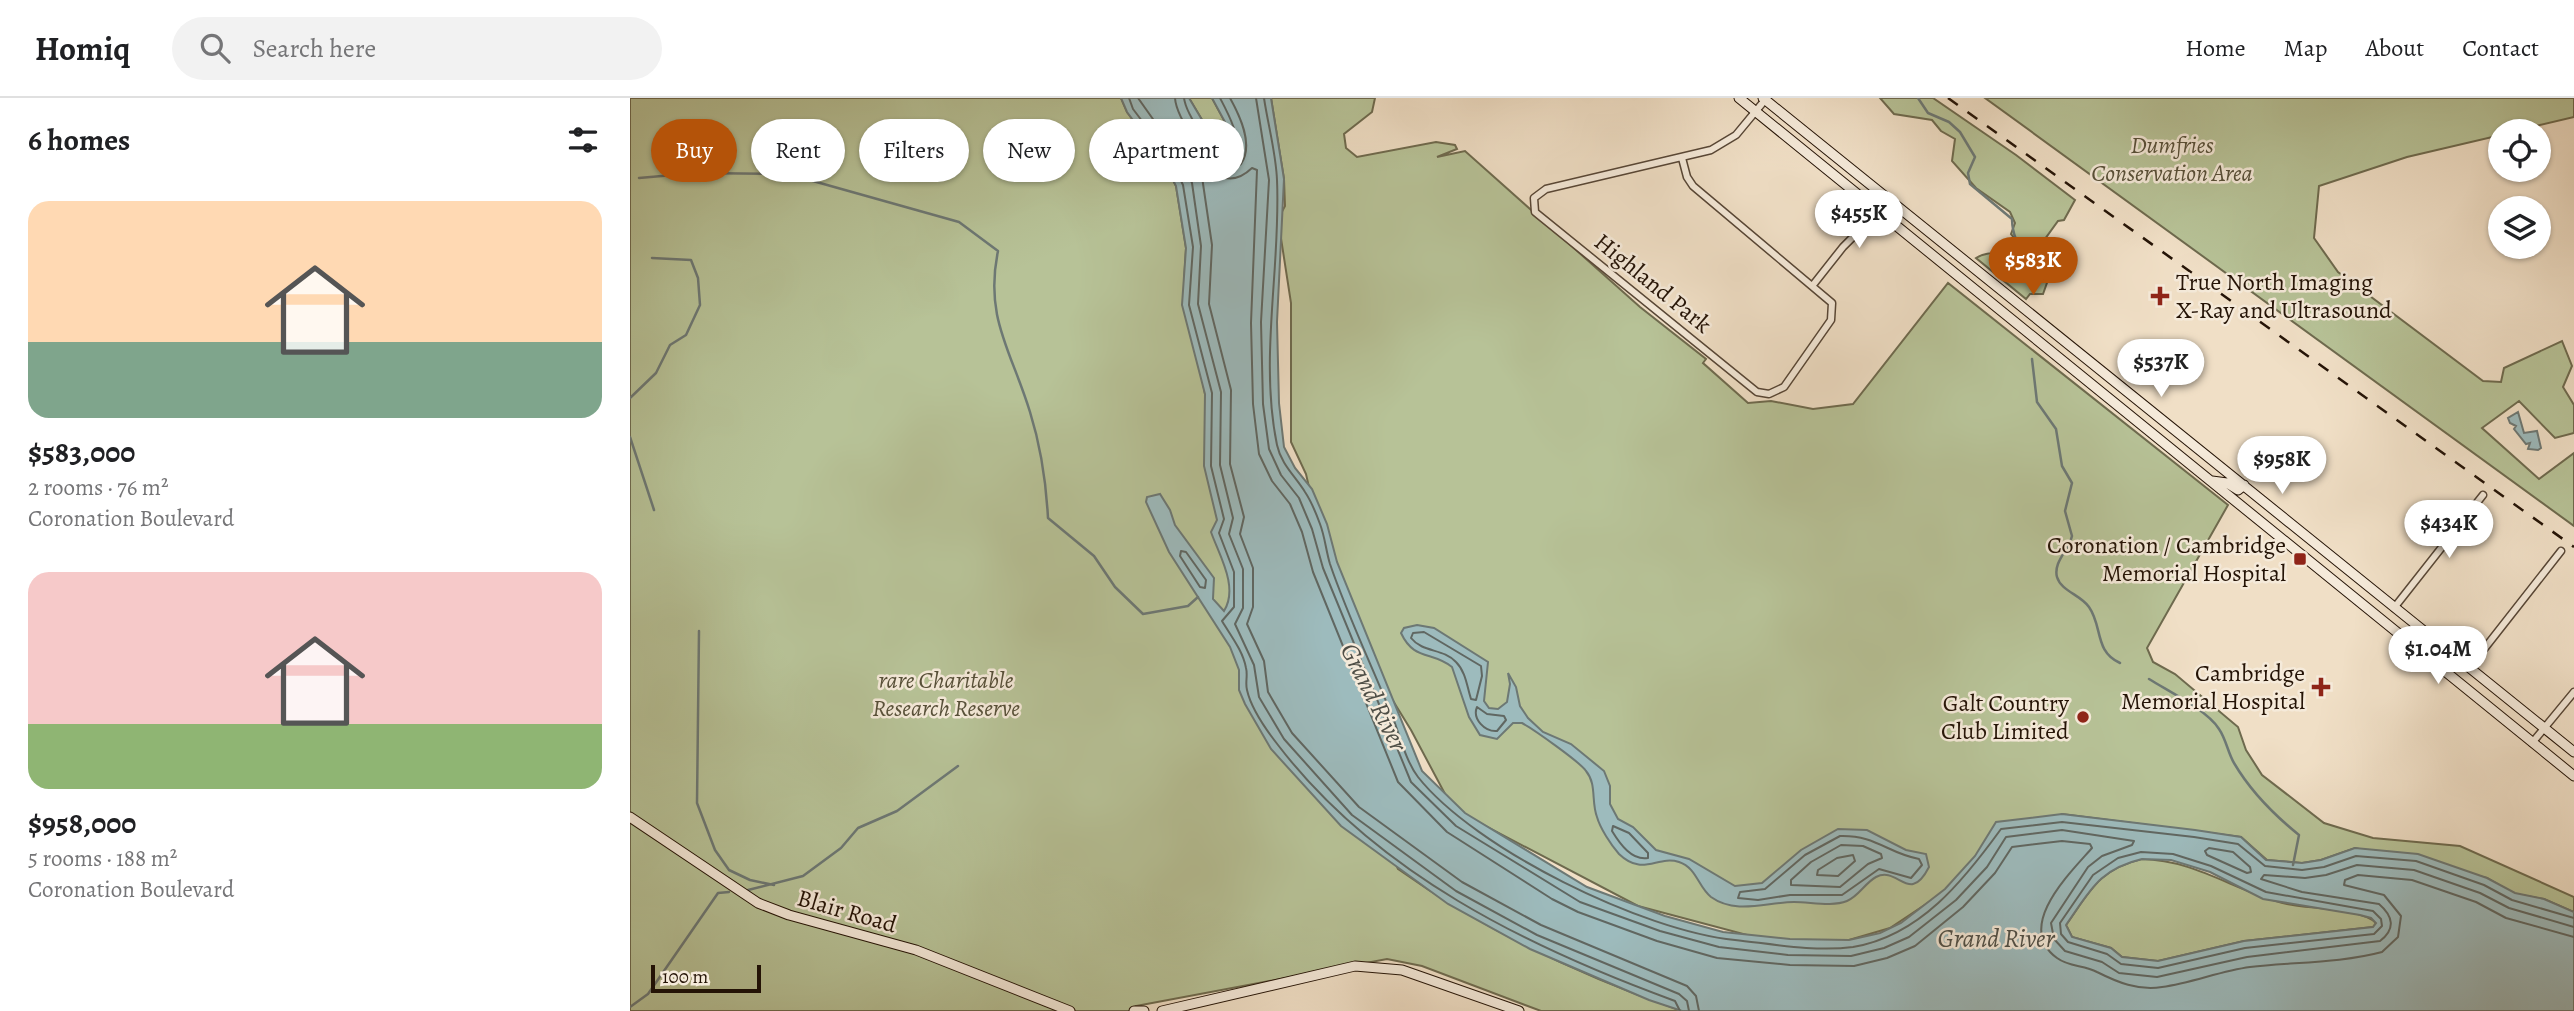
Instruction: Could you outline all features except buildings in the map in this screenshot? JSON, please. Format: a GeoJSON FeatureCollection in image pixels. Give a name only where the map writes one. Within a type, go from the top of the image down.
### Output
{"type":"FeatureCollection","features":[{"type":"Feature","properties":{"kind":"main road"},"geometry":{"type":"LineString","coordinates":[[1739,98],[1877,213],[2574,776]]}},
{"type":"Feature","properties":{"kind":"main road"},"geometry":{"type":"LineString","coordinates":[[1764,99],[2574,752]]}},
{"type":"Feature","properties":{"kind":"main road"},"geometry":{"type":"LineString","coordinates":[[1987,300],[1998,288]]}},
{"type":"Feature","properties":{"kind":"main road"},"geometry":{"type":"LineString","coordinates":[[2210,481],[2227,484],[2238,490],[2244,485]]}},
{"type":"Feature","properties":{"kind":"main road","name":"Blair Road"},"geometry":{"type":"LineString","coordinates":[[630,817],[758,903],[789,915],[916,950],[1070,1011]]}},
{"type":"Feature","properties":{"kind":"main road"},"geometry":{"type":"LineString","coordinates":[[1162,1011],[1338,968],[1371,966],[1426,977],[1519,1011]]}},
{"type":"Feature","properties":{"kind":"main road"},"geometry":{"type":"LineString","coordinates":[[1134,1011],[1144,1011]]}},
{"type":"Feature","properties":{"kind":"street","name":"Highland Park"},"geometry":{"type":"LineString","coordinates":[[1682,158],[1686,177],[1693,186],[1832,303],[1831,320],[1784,387],[1769,394],[1757,392],[1535,212],[1534,198],[1546,189],[1682,158],[1725,144],[1756,113],[1764,99]]}},
{"type":"Feature","properties":{"kind":"street"},"geometry":{"type":"LineString","coordinates":[[1813,285],[1843,247],[1889,201]]}},
{"type":"Feature","properties":{"kind":"street"},"geometry":{"type":"LineString","coordinates":[[2394,608],[2483,495]]}},
{"type":"Feature","properties":{"kind":"street"},"geometry":{"type":"LineString","coordinates":[[2470,667],[2561,551]]}},
{"type":"Feature","properties":{"kind":"street"},"geometry":{"type":"LineString","coordinates":[[2532,743],[2574,692]]}},
{"type":"Feature","properties":{"kind":"green space","name":"rare Charitable Research Reserve"},"geometry":{"type":"Polygon","coordinates":[[[630,98],[1121,98],[1132,119],[1089,119],[1089,182],[1174,182],[1176,186],[1186,248],[1184,282],[1205,394],[1205,412],[1398,869],[1465,912],[1535,950],[1607,983],[1682,1011],[1541,1011],[1422,966],[1387,959],[1136,1006],[1138,1011],[630,1011],[630,98]]]}},
{"type":"Feature","properties":{"kind":"green space"},"geometry":{"type":"Polygon","coordinates":[[[1189,98],[1212,98],[1223,119],[1202,119],[1189,98]]]}},
{"type":"Feature","properties":{"kind":"green space"},"geometry":{"type":"Polygon","coordinates":[[[1271,98],[1375,98],[1372,112],[1344,134],[1346,148],[1357,157],[1436,142],[1455,145],[1457,149],[1437,157],[1465,151],[1640,307],[1706,359],[1703,363],[1748,403],[1771,401],[1813,409],[1853,404],[1948,283],[2228,505],[2147,648],[2153,662],[2175,674],[2238,727],[2246,750],[2262,775],[2324,823],[2373,838],[2460,846],[2574,897],[2574,912],[2544,899],[2515,894],[2487,878],[2355,848],[2321,860],[2302,863],[2267,860],[2241,837],[2062,814],[1890,928],[1849,940],[1781,944],[1638,906],[1453,809],[1411,730],[1337,610],[1306,474],[1291,442],[1291,303],[1278,219],[1285,206],[1284,179],[1271,98]]]}},
{"type":"Feature","properties":{"kind":"green space"},"geometry":{"type":"Polygon","coordinates":[[[1880,98],[1933,98],[2016,155],[2075,200],[2064,220],[2058,221],[2045,239],[2058,252],[2043,294],[2030,294],[2026,299],[1976,258],[2013,251],[2019,249],[2019,244],[2011,234],[2015,223],[2010,212],[1976,188],[1952,161],[1955,139],[1941,131],[1932,120],[1894,114],[1880,98]]]}},
{"type":"Feature","properties":{"kind":"green space","name":"Dumfries Conservation Area"},"geometry":{"type":"Polygon","coordinates":[[[1985,98],[2574,98],[2574,117],[2551,122],[2551,119],[2488,119],[2488,138],[2407,157],[2319,186],[2314,238],[2338,272],[2483,381],[2501,382],[2504,368],[2562,341],[2572,366],[2563,387],[2574,405],[2574,433],[2555,438],[2519,401],[2482,428],[2539,479],[2574,453],[2574,526],[1985,98]]]}},
{"type":"Feature","properties":{"kind":"green space"},"geometry":{"type":"Polygon","coordinates":[[[2142,859],[2180,865],[2268,899],[2359,914],[2376,923],[2373,927],[2244,941],[2158,961],[2122,957],[2111,948],[2072,937],[2066,925],[2097,883],[2115,869],[2142,859]]]}},
{"type":"Feature","properties":{"kind":"water","name":"Grand River"},"geometry":{"type":"Polygon","coordinates":[[[1121,98],[1189,98],[1202,119],[1132,119],[1121,98]]]}},
{"type":"Feature","properties":{"kind":"water","name":"Grand River"},"geometry":{"type":"Polygon","coordinates":[[[1212,98],[1271,98],[1284,179],[1277,322],[1279,403],[1284,447],[1295,468],[1312,489],[1327,524],[1337,562],[1422,771],[1465,813],[1587,887],[1665,916],[1723,932],[1790,939],[1849,940],[1880,933],[1901,923],[1945,889],[1975,856],[1996,822],[2062,814],[2195,830],[2241,837],[2266,860],[2302,863],[2321,860],[2355,848],[2418,854],[2487,878],[2515,893],[2544,899],[2574,912],[2574,1011],[1682,1011],[1649,1000],[1530,949],[1448,904],[1341,826],[1271,749],[1239,690],[1239,670],[1230,647],[1169,552],[1146,502],[1147,497],[1160,494],[1175,525],[1214,578],[1213,599],[1224,611],[1228,602],[1229,582],[1211,532],[1217,520],[1204,466],[1205,394],[1182,305],[1186,248],[1174,182],[1244,182],[1244,119],[1223,119],[1212,98]],[[2142,859],[2127,863],[2105,875],[2097,883],[2066,925],[2072,937],[2111,948],[2122,957],[2158,961],[2244,941],[2373,927],[2376,923],[2371,918],[2360,915],[2263,899],[2210,872],[2171,860],[2142,859]]]}},
{"type":"Feature","properties":{"kind":"water"},"geometry":{"type":"Polygon","coordinates":[[[2518,412],[2524,433],[2537,431],[2541,448],[2538,450],[2528,449],[2530,443],[2526,444],[2514,429],[2516,426],[2510,423],[2508,418],[2518,412]]]}},
{"type":"Feature","properties":{"kind":"water"},"geometry":{"type":"Polygon","coordinates":[[[1417,625],[1434,628],[1488,662],[1484,701],[1489,708],[1498,709],[1507,702],[1510,684],[1508,673],[1516,687],[1520,706],[1528,718],[1543,732],[1571,744],[1604,771],[1610,786],[1610,804],[1618,819],[1633,827],[1656,850],[1689,859],[1735,886],[1762,883],[1801,850],[1838,829],[1867,830],[1906,850],[1926,854],[1929,867],[1915,883],[1909,884],[1891,876],[1876,877],[1855,896],[1841,903],[1794,902],[1741,906],[1711,897],[1694,873],[1679,862],[1664,861],[1643,865],[1628,861],[1619,854],[1601,826],[1595,811],[1592,782],[1586,771],[1546,738],[1522,723],[1513,723],[1497,739],[1480,735],[1469,717],[1452,667],[1418,652],[1406,642],[1401,633],[1404,628],[1417,625]]]}},
{"type":"Feature","properties":{"kind":"waterway"},"geometry":{"type":"LineString","coordinates":[[1918,98],[1928,113],[1949,122],[1960,132],[1975,157],[1968,173],[1970,184],[2012,219],[2013,231],[2032,270],[2033,293]]}},
{"type":"Feature","properties":{"kind":"waterway"},"geometry":{"type":"LineString","coordinates":[[639,178],[696,173],[788,174],[959,222],[998,251],[995,275],[997,316],[1037,438],[1048,518],[1094,556],[1115,587],[1143,614],[1188,606],[1198,597]]}},
{"type":"Feature","properties":{"kind":"waterway"},"geometry":{"type":"LineString","coordinates":[[630,398],[656,373],[670,345],[686,335],[700,305],[698,278],[691,260],[652,258]]}},
{"type":"Feature","properties":{"kind":"waterway"},"geometry":{"type":"LineString","coordinates":[[2032,359],[2037,402],[2056,429],[2062,466],[2072,483],[2065,511],[2072,536],[2057,566],[2057,577],[2063,586],[2089,607],[2102,645],[2106,652],[2120,663]]}},
{"type":"Feature","properties":{"kind":"waterway"},"geometry":{"type":"LineString","coordinates":[[630,437],[654,510]]}},
{"type":"Feature","properties":{"kind":"waterway"},"geometry":{"type":"LineString","coordinates":[[699,631],[697,803],[715,850],[729,870],[750,880],[774,885]]}},
{"type":"Feature","properties":{"kind":"waterway"},"geometry":{"type":"LineString","coordinates":[[2149,679],[2197,708],[2219,729],[2232,759],[2248,784],[2271,811],[2299,835],[2293,865]]}},
{"type":"Feature","properties":{"kind":"waterway"},"geometry":{"type":"LineString","coordinates":[[748,890],[803,876],[841,848],[858,828],[897,811],[958,766]]}},
{"type":"Feature","properties":{"kind":"waterway"},"geometry":{"type":"LineString","coordinates":[[630,1007],[648,994],[718,893],[729,892]]}},
{"type":"Feature","properties":{"kind":"railway"},"geometry":{"type":"LineString","coordinates":[[1948,98],[2574,547]]}},
{"type":"Feature","properties":{"kind":"place","name":"True North Imaging X-Ray and Ultrasound"},"geometry":{"type":"Point","coordinates":[2160,296]}},
{"type":"Feature","properties":{"kind":"place","name":"Coronation / Cambridge Memorial Hospital"},"geometry":{"type":"Point","coordinates":[2300,559]}},
{"type":"Feature","properties":{"kind":"place","name":"Cambridge Memorial Hospital"},"geometry":{"type":"Point","coordinates":[2321,687]}},
{"type":"Feature","properties":{"kind":"place","name":"Galt Country Club Limited"},"geometry":{"type":"Point","coordinates":[2083,717]}}]}
